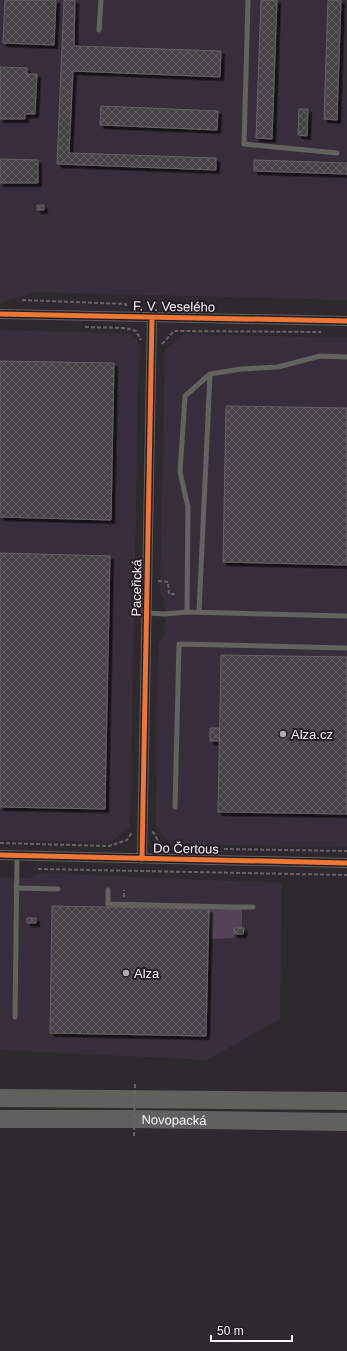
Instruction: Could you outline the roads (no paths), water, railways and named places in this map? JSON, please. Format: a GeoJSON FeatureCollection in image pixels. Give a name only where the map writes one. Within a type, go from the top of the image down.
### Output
{"type":"FeatureCollection","features":[{"type":"Feature","properties":{"kind":"highway","name":"Novopacká"},"geometry":{"type":"LineString","coordinates":[[0,1098],[347,1101]]}},
{"type":"Feature","properties":{"kind":"highway","name":"Novopacká"},"geometry":{"type":"LineString","coordinates":[[0,1119],[347,1122]]}},
{"type":"Feature","properties":{"kind":"street","name":"F. V. Veselého"},"geometry":{"type":"LineString","coordinates":[[0,314],[347,321]]}},
{"type":"Feature","properties":{"kind":"street","name":"Paceřická"},"geometry":{"type":"LineString","coordinates":[[142,858],[152,317]]}},
{"type":"Feature","properties":{"kind":"street","name":"Do Čertous"},"geometry":{"type":"LineString","coordinates":[[0,856],[347,863]]}},
{"type":"Feature","properties":{"kind":"lane"},"geometry":{"type":"LineString","coordinates":[[99,30],[101,0]]}},
{"type":"Feature","properties":{"kind":"lane"},"geometry":{"type":"LineString","coordinates":[[248,0],[244,144],[337,153]]}},
{"type":"Feature","properties":{"kind":"lane"},"geometry":{"type":"LineString","coordinates":[[187,612],[188,507],[180,472],[185,396],[210,374],[241,369],[278,367],[320,356],[347,356]]}},
{"type":"Feature","properties":{"kind":"lane"},"geometry":{"type":"LineString","coordinates":[[199,612],[210,374]]}},
{"type":"Feature","properties":{"kind":"lane"},"geometry":{"type":"LineString","coordinates":[[146,613],[165,614],[199,612],[347,616]]}},
{"type":"Feature","properties":{"kind":"lane"},"geometry":{"type":"LineString","coordinates":[[175,807],[179,644],[347,648]]}},
{"type":"Feature","properties":{"kind":"lane"},"geometry":{"type":"LineString","coordinates":[[15,1017],[17,856]]}},
{"type":"Feature","properties":{"kind":"lane"},"geometry":{"type":"LineString","coordinates":[[16,888],[58,889]]}},
{"type":"Feature","properties":{"kind":"lane"},"geometry":{"type":"LineString","coordinates":[[108,890],[108,904],[252,907]]}},
{"type":"Feature","properties":{"kind":"place","name":"Alza.cz"},"geometry":{"type":"Point","coordinates":[283,734]}},
{"type":"Feature","properties":{"kind":"place","name":"Alza"},"geometry":{"type":"Point","coordinates":[126,973]}}]}
